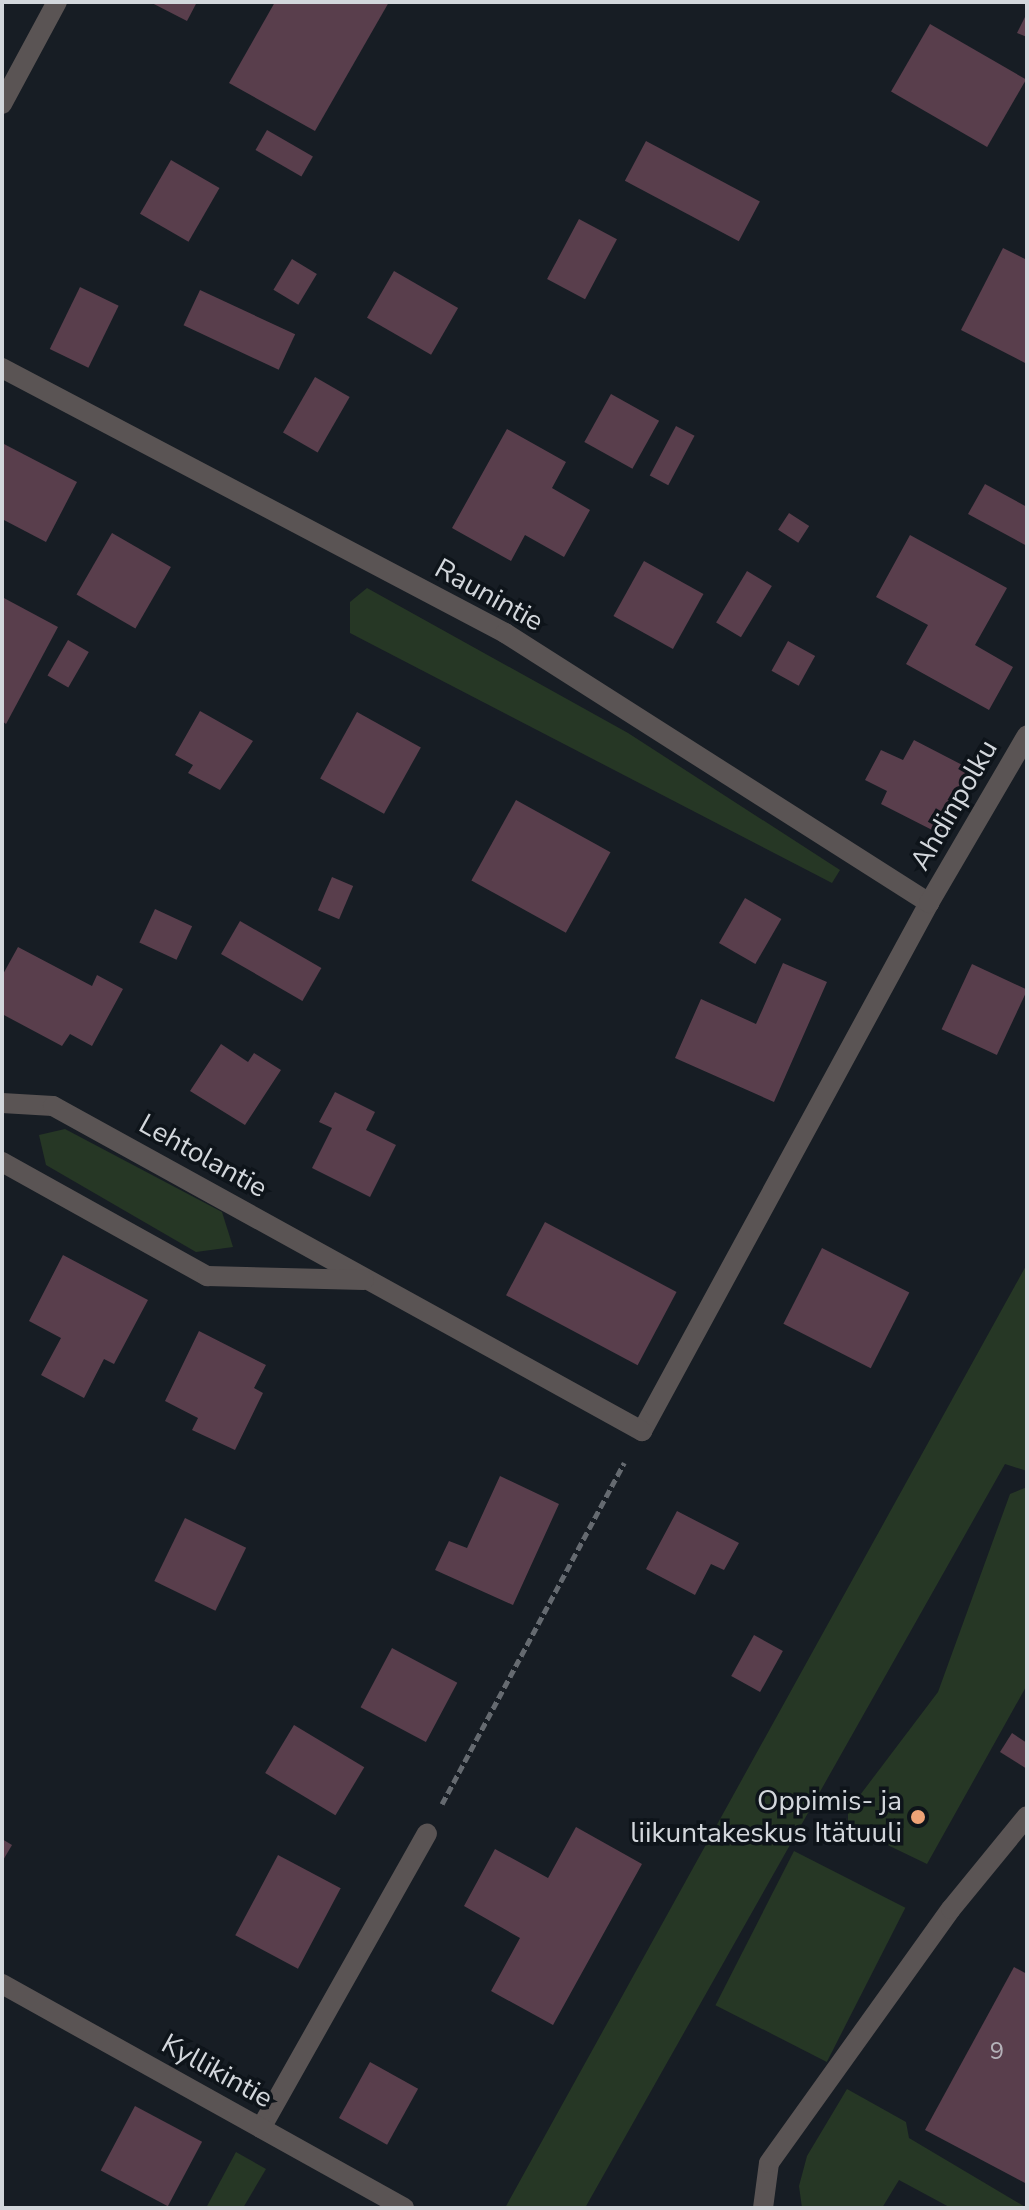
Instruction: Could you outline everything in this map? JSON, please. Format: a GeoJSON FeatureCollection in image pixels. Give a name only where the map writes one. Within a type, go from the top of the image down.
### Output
{"type":"FeatureCollection","features":[{"type":"Feature","properties":{"kind":"street"},"geometry":{"type":"LineString","coordinates":[[2,104],[57,2]]}},
{"type":"Feature","properties":{"kind":"street","name":"Raunintie"},"geometry":{"type":"LineString","coordinates":[[2,368],[505,633],[929,903]]}},
{"type":"Feature","properties":{"kind":"street","name":"Ahdinpolku"},"geometry":{"type":"LineString","coordinates":[[642,1431],[929,903],[1027,735]]}},
{"type":"Feature","properties":{"kind":"street","name":"Lehtolantie"},"geometry":{"type":"LineString","coordinates":[[2,1103],[53,1106],[642,1431]]}},
{"type":"Feature","properties":{"kind":"street","name":"Lehtolantie"},"geometry":{"type":"LineString","coordinates":[[2,1162],[207,1276],[370,1281]]}},
{"type":"Feature","properties":{"kind":"street"},"geometry":{"type":"LineString","coordinates":[[763,2208],[769,2163],[951,1909],[1027,1816]]}},
{"type":"Feature","properties":{"kind":"street"},"geometry":{"type":"LineString","coordinates":[[261,2128],[427,1833]]}},
{"type":"Feature","properties":{"kind":"street","name":"Kyllikintie"},"geometry":{"type":"LineString","coordinates":[[2,1984],[404,2208]]}},
{"type":"Feature","properties":{"kind":"path"},"geometry":{"type":"LineString","coordinates":[[427,1833],[642,1431]]}},
{"type":"Feature","properties":{"kind":"green space"},"geometry":{"type":"Polygon","coordinates":[[[367,588],[628,733],[840,870],[832,883],[350,633],[350,602],[367,588]]]}},
{"type":"Feature","properties":{"kind":"green space"},"geometry":{"type":"Polygon","coordinates":[[[65,1129],[222,1212],[233,1247],[196,1252],[46,1165],[39,1135],[65,1129]]]}},
{"type":"Feature","properties":{"kind":"green space"},"geometry":{"type":"Polygon","coordinates":[[[1027,1264],[1027,1471],[1005,1464],[585,2208],[505,2208],[1027,1264]]]}},
{"type":"Feature","properties":{"kind":"green space"},"geometry":{"type":"Polygon","coordinates":[[[1027,1487],[1027,1685],[927,1864],[848,1826],[848,1811],[938,1692],[1010,1494],[1027,1487]]]}},
{"type":"Feature","properties":{"kind":"green space"},"geometry":{"type":"Polygon","coordinates":[[[794,1851],[905,1908],[827,2062],[715,2005],[794,1851]]]}},
{"type":"Feature","properties":{"kind":"green space"},"geometry":{"type":"Polygon","coordinates":[[[847,2089],[906,2122],[909,2138],[1027,2208],[951,2208],[899,2180],[882,2208],[802,2208],[799,2186],[807,2156],[847,2089]]]}},
{"type":"Feature","properties":{"kind":"green space"},"geometry":{"type":"Polygon","coordinates":[[[236,2152],[266,2169],[243,2208],[206,2208],[236,2152]]]}},
{"type":"Feature","properties":{"kind":"building"},"geometry":{"type":"Polygon","coordinates":[[[150,2],[197,2],[187,21],[150,2]]]}},
{"type":"Feature","properties":{"kind":"building"},"geometry":{"type":"Polygon","coordinates":[[[275,2],[389,2],[315,131],[229,83],[275,2]]]}},
{"type":"Feature","properties":{"kind":"building"},"geometry":{"type":"Polygon","coordinates":[[[1027,13],[1027,37],[1017,33],[1027,13]]]}},
{"type":"Feature","properties":{"kind":"building"},"geometry":{"type":"Polygon","coordinates":[[[930,24],[1026,79],[987,147],[891,92],[930,24]]]}},
{"type":"Feature","properties":{"kind":"building"},"geometry":{"type":"Polygon","coordinates":[[[267,130],[313,156],[301,176],[256,150],[267,130]]]}},
{"type":"Feature","properties":{"kind":"building"},"geometry":{"type":"Polygon","coordinates":[[[646,141],[760,202],[739,241],[625,181],[646,141]]]}},
{"type":"Feature","properties":{"kind":"building"},"geometry":{"type":"Polygon","coordinates":[[[171,160],[219,188],[188,242],[140,214],[171,160]]]}},
{"type":"Feature","properties":{"kind":"building"},"geometry":{"type":"Polygon","coordinates":[[[579,219],[617,239],[585,299],[547,279],[579,219]]]}},
{"type":"Feature","properties":{"kind":"building"},"geometry":{"type":"Polygon","coordinates":[[[1003,248],[1027,260],[1027,364],[961,330],[1003,248]]]}},
{"type":"Feature","properties":{"kind":"building"},"geometry":{"type":"Polygon","coordinates":[[[292,259],[317,274],[298,305],[273,290],[292,259]]]}},
{"type":"Feature","properties":{"kind":"building"},"geometry":{"type":"Polygon","coordinates":[[[394,271],[458,308],[431,355],[367,318],[394,271]]]}},
{"type":"Feature","properties":{"kind":"building"},"geometry":{"type":"Polygon","coordinates":[[[80,287],[119,306],[88,368],[50,349],[80,287]]]}},
{"type":"Feature","properties":{"kind":"building"},"geometry":{"type":"Polygon","coordinates":[[[200,290],[295,334],[279,370],[184,325],[200,290]]]}},
{"type":"Feature","properties":{"kind":"building"},"geometry":{"type":"Polygon","coordinates":[[[315,377],[350,397],[318,452],[283,432],[315,377]]]}},
{"type":"Feature","properties":{"kind":"building"},"geometry":{"type":"Polygon","coordinates":[[[611,394],[659,421],[632,469],[584,442],[611,394]]]}},
{"type":"Feature","properties":{"kind":"building"},"geometry":{"type":"Polygon","coordinates":[[[676,426],[695,436],[668,485],[650,475],[676,426]]]}},
{"type":"Feature","properties":{"kind":"building"},"geometry":{"type":"Polygon","coordinates":[[[507,429],[566,462],[552,488],[590,510],[564,557],[525,535],[511,561],[452,528],[507,429]]]}},
{"type":"Feature","properties":{"kind":"building"},"geometry":{"type":"Polygon","coordinates":[[[2,443],[77,482],[46,542],[2,519],[2,443]]]}},
{"type":"Feature","properties":{"kind":"building"},"geometry":{"type":"Polygon","coordinates":[[[985,484],[1027,507],[1027,546],[968,514],[985,484]]]}},
{"type":"Feature","properties":{"kind":"building"},"geometry":{"type":"Polygon","coordinates":[[[789,513],[809,526],[798,543],[778,530],[789,513]]]}},
{"type":"Feature","properties":{"kind":"building"},"geometry":{"type":"Polygon","coordinates":[[[112,533],[171,567],[135,628],[77,594],[112,533]]]}},
{"type":"Feature","properties":{"kind":"building"},"geometry":{"type":"Polygon","coordinates":[[[910,535],[1007,588],[975,645],[1013,667],[989,710],[906,664],[928,625],[876,597],[910,535]]]}},
{"type":"Feature","properties":{"kind":"building"},"geometry":{"type":"Polygon","coordinates":[[[644,561],[703,594],[673,649],[613,616],[644,561]]]}},
{"type":"Feature","properties":{"kind":"building"},"geometry":{"type":"Polygon","coordinates":[[[747,571],[772,586],[741,637],[716,622],[747,571]]]}},
{"type":"Feature","properties":{"kind":"building"},"geometry":{"type":"Polygon","coordinates":[[[2,597],[58,627],[6,724],[2,721],[2,597]]]}},
{"type":"Feature","properties":{"kind":"building"},"geometry":{"type":"Polygon","coordinates":[[[68,640],[89,652],[68,688],[48,676],[68,640]]]}},
{"type":"Feature","properties":{"kind":"building"},"geometry":{"type":"Polygon","coordinates":[[[788,641],[815,656],[799,686],[772,671],[788,641]]]}},
{"type":"Feature","properties":{"kind":"building"},"geometry":{"type":"Polygon","coordinates":[[[200,711],[253,741],[220,790],[188,773],[193,765],[175,755],[200,711]]]}},
{"type":"Feature","properties":{"kind":"building"},"geometry":{"type":"Polygon","coordinates":[[[357,712],[421,747],[384,814],[320,778],[357,712]]]}},
{"type":"Feature","properties":{"kind":"building"},"geometry":{"type":"Polygon","coordinates":[[[914,740],[972,770],[940,834],[881,804],[887,791],[865,780],[881,750],[903,760],[914,740]]]}},
{"type":"Feature","properties":{"kind":"building"},"geometry":{"type":"Polygon","coordinates":[[[516,800],[610,852],[566,933],[471,880],[516,800]]]}},
{"type":"Feature","properties":{"kind":"building"},"geometry":{"type":"Polygon","coordinates":[[[332,877],[353,886],[339,919],[318,910],[332,877]]]}},
{"type":"Feature","properties":{"kind":"building"},"geometry":{"type":"Polygon","coordinates":[[[745,898],[781,919],[755,964],[719,943],[745,898]]]}},
{"type":"Feature","properties":{"kind":"building"},"geometry":{"type":"Polygon","coordinates":[[[155,909],[192,926],[177,960],[139,943],[155,909]]]}},
{"type":"Feature","properties":{"kind":"building"},"geometry":{"type":"Polygon","coordinates":[[[240,921],[321,968],[302,1001],[221,954],[240,921]]]}},
{"type":"Feature","properties":{"kind":"building"},"geometry":{"type":"Polygon","coordinates":[[[18,947],[92,986],[97,975],[123,989],[92,1046],[70,1034],[62,1046],[2,1014],[2,976],[18,947]]]}},
{"type":"Feature","properties":{"kind":"building"},"geometry":{"type":"Polygon","coordinates":[[[783,963],[827,982],[774,1102],[675,1058],[701,999],[756,1024],[783,963]]]}},
{"type":"Feature","properties":{"kind":"building"},"geometry":{"type":"Polygon","coordinates":[[[972,964],[1027,990],[997,1055],[942,1029],[972,964]]]}},
{"type":"Feature","properties":{"kind":"building"},"geometry":{"type":"Polygon","coordinates":[[[221,1044],[248,1062],[254,1053],[281,1070],[245,1125],[190,1091],[221,1044]]]}},
{"type":"Feature","properties":{"kind":"building"},"geometry":{"type":"Polygon","coordinates":[[[335,1092],[375,1112],[366,1130],[396,1145],[370,1197],[312,1168],[332,1128],[319,1122],[335,1092]]]}},
{"type":"Feature","properties":{"kind":"building"},"geometry":{"type":"Polygon","coordinates":[[[545,1222],[677,1292],[638,1365],[506,1295],[545,1222]]]}},
{"type":"Feature","properties":{"kind":"building"},"geometry":{"type":"Polygon","coordinates":[[[822,1248],[909,1292],[871,1368],[783,1324],[822,1248]]]}},
{"type":"Feature","properties":{"kind":"building"},"geometry":{"type":"Polygon","coordinates":[[[63,1255],[148,1300],[114,1364],[104,1359],[84,1398],[41,1375],[61,1338],[29,1321],[63,1255]]]}},
{"type":"Feature","properties":{"kind":"building"},"geometry":{"type":"Polygon","coordinates":[[[199,1331],[266,1365],[254,1388],[263,1393],[235,1450],[192,1430],[198,1418],[165,1401],[199,1331]]]}},
{"type":"Feature","properties":{"kind":"building"},"geometry":{"type":"Polygon","coordinates":[[[500,1476],[559,1504],[513,1605],[435,1570],[449,1541],[467,1548],[500,1476]]]}},
{"type":"Feature","properties":{"kind":"building"},"geometry":{"type":"Polygon","coordinates":[[[677,1511],[739,1543],[724,1570],[711,1564],[695,1595],[646,1569],[677,1511]]]}},
{"type":"Feature","properties":{"kind":"building"},"geometry":{"type":"Polygon","coordinates":[[[185,1518],[246,1548],[215,1611],[154,1581],[185,1518]]]}},
{"type":"Feature","properties":{"kind":"building"},"geometry":{"type":"Polygon","coordinates":[[[754,1635],[783,1651],[760,1692],[731,1676],[754,1635]]]}},
{"type":"Feature","properties":{"kind":"building"},"geometry":{"type":"Polygon","coordinates":[[[392,1648],[457,1683],[426,1742],[361,1707],[392,1648]]]}},
{"type":"Feature","properties":{"kind":"building"},"geometry":{"type":"Polygon","coordinates":[[[294,1725],[364,1767],[335,1815],[265,1773],[294,1725]]]}},
{"type":"Feature","properties":{"kind":"building"},"geometry":{"type":"Polygon","coordinates":[[[1012,1733],[1027,1743],[1027,1769],[1000,1752],[1012,1733]]]}},
{"type":"Feature","properties":{"kind":"building"},"geometry":{"type":"Polygon","coordinates":[[[576,1827],[642,1864],[553,2025],[491,1991],[520,1938],[464,1906],[495,1849],[548,1878],[576,1827]]]}},
{"type":"Feature","properties":{"kind":"building"},"geometry":{"type":"Polygon","coordinates":[[[2,1839],[12,1845],[2,1862],[2,1839]]]}},
{"type":"Feature","properties":{"kind":"building"},"geometry":{"type":"Polygon","coordinates":[[[278,1855],[341,1888],[298,1969],[235,1935],[278,1855]]]}},
{"type":"Feature","properties":{"kind":"building"},"geometry":{"type":"Polygon","coordinates":[[[1014,1967],[1027,1974],[1027,2184],[925,2130],[1014,1967]]]}},
{"type":"Feature","properties":{"kind":"building"},"geometry":{"type":"Polygon","coordinates":[[[370,2062],[418,2089],[387,2145],[339,2118],[370,2062]]]}},
{"type":"Feature","properties":{"kind":"building"},"geometry":{"type":"Polygon","coordinates":[[[135,2106],[202,2142],[168,2206],[101,2170],[135,2106]]]}},
{"type":"Feature","properties":{"kind":"place","name":"Oppimis- ja liikuntakeskus Itätuuli"},"geometry":{"type":"Point","coordinates":[918,1817]}}]}
